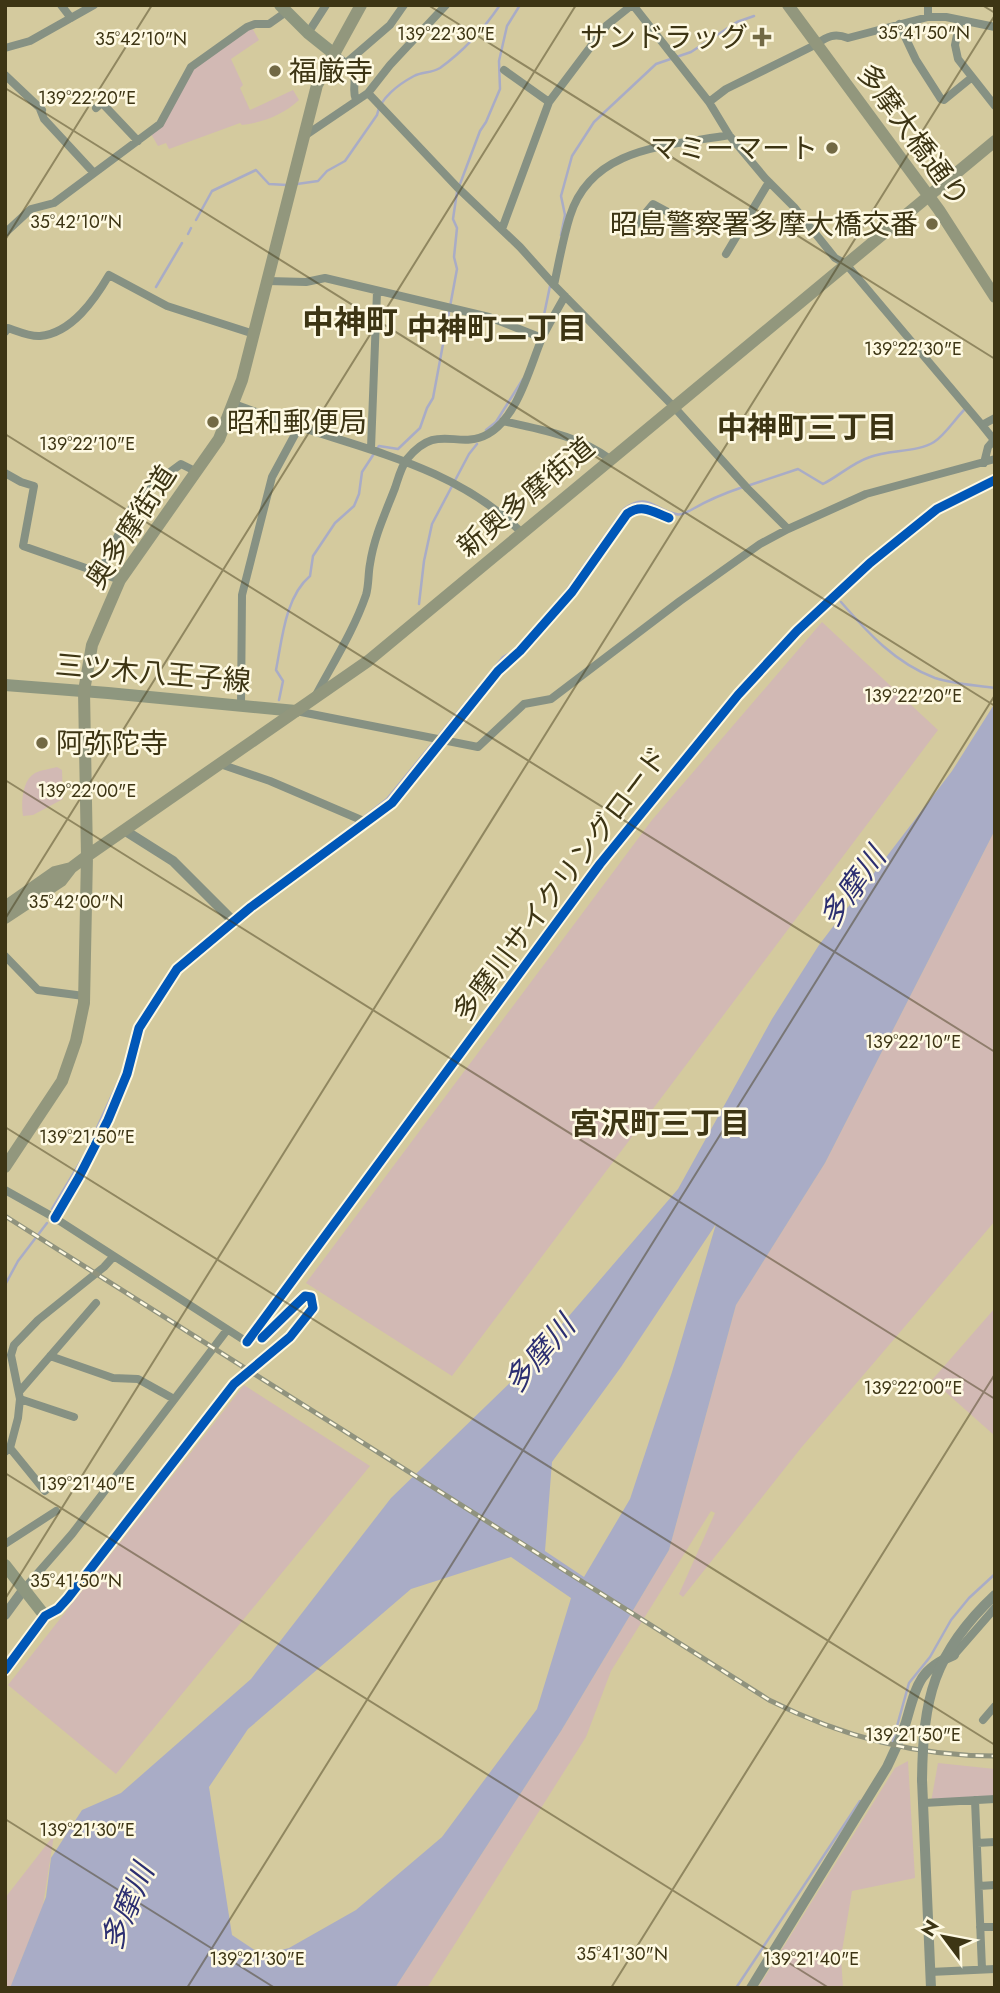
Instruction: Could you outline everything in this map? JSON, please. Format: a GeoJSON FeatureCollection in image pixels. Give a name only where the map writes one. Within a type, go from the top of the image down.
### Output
{"type":"FeatureCollection","features":[{"type":"Feature","properties":{"kind":"main road","name":"奥多摩街道"},"geometry":{"type":"LineString","coordinates":[[5,1167],[62,1081],[76,1041],[84,996],[87,856],[84,691],[92,645],[120,580],[219,439],[234,404],[317,85],[361,5]]}},
{"type":"Feature","properties":{"kind":"main road","name":"多摩大橋通り"},"geometry":{"type":"LineString","coordinates":[[788,5],[928,196],[995,297]]}},
{"type":"Feature","properties":{"kind":"main road"},"geometry":{"type":"LineString","coordinates":[[283,9],[333,53]]}},
{"type":"Feature","properties":{"kind":"main road","name":"新奥多摩街道"},"geometry":{"type":"LineString","coordinates":[[5,918],[61,881],[87,856],[368,661],[995,141]]}},
{"type":"Feature","properties":{"kind":"main road","name":"三ツ木八王子線"},"geometry":{"type":"LineString","coordinates":[[5,685],[296,711]]}},
{"type":"Feature","properties":{"kind":"main road","name":"新奥多摩街道"},"geometry":{"type":"LineString","coordinates":[[5,907],[55,873],[71,869]]}},
{"type":"Feature","properties":{"kind":"main road"},"geometry":{"type":"LineString","coordinates":[[5,1565],[45,1616]]}},
{"type":"Feature","properties":{"kind":"street"},"geometry":{"type":"LineString","coordinates":[[61,5],[71,18]]}},
{"type":"Feature","properties":{"kind":"street"},"geometry":{"type":"LineString","coordinates":[[5,48],[30,41],[94,5]]}},
{"type":"Feature","properties":{"kind":"street"},"geometry":{"type":"LineString","coordinates":[[308,33],[326,5]]}},
{"type":"Feature","properties":{"kind":"street"},"geometry":{"type":"LineString","coordinates":[[346,64],[390,25],[404,5]]}},
{"type":"Feature","properties":{"kind":"street"},"geometry":{"type":"LineString","coordinates":[[303,137],[368,93],[390,65],[446,5]]}},
{"type":"Feature","properties":{"kind":"street"},"geometry":{"type":"LineString","coordinates":[[502,229],[549,102],[607,25],[633,5],[709,102],[729,135],[794,207],[837,260],[846,264],[994,440],[988,447],[984,460]]}},
{"type":"Feature","properties":{"kind":"street"},"geometry":{"type":"LineString","coordinates":[[928,5],[928,16]]}},
{"type":"Feature","properties":{"kind":"street"},"geometry":{"type":"LineString","coordinates":[[6,229],[31,209],[54,203],[160,124],[191,67],[247,27],[269,24],[283,9]]}},
{"type":"Feature","properties":{"kind":"street"},"geometry":{"type":"LineString","coordinates":[[709,102],[726,89],[817,44],[827,36],[848,37],[928,16],[994,27],[995,16]]}},
{"type":"Feature","properties":{"kind":"street"},"geometry":{"type":"LineString","coordinates":[[960,20],[956,52],[961,65],[995,106]]}},
{"type":"Feature","properties":{"kind":"street"},"geometry":{"type":"LineString","coordinates":[[899,24],[916,60],[941,99],[944,100],[971,78]]}},
{"type":"Feature","properties":{"kind":"street"},"geometry":{"type":"LineString","coordinates":[[333,53],[346,64],[354,76],[353,93],[356,100]]}},
{"type":"Feature","properties":{"kind":"street"},"geometry":{"type":"LineString","coordinates":[[504,70],[549,102]]}},
{"type":"Feature","properties":{"kind":"street"},"geometry":{"type":"LineString","coordinates":[[5,75],[42,110],[44,119],[94,173]]}},
{"type":"Feature","properties":{"kind":"street"},"geometry":{"type":"LineString","coordinates":[[368,93],[674,407],[744,486],[788,529]]}},
{"type":"Feature","properties":{"kind":"street"},"geometry":{"type":"LineString","coordinates":[[102,103],[138,141]]}},
{"type":"Feature","properties":{"kind":"street"},"geometry":{"type":"LineString","coordinates":[[552,282],[571,214],[595,176],[605,167],[634,153],[729,135]]}},
{"type":"Feature","properties":{"kind":"street"},"geometry":{"type":"LineString","coordinates":[[726,254],[769,182]]}},
{"type":"Feature","properties":{"kind":"street"},"geometry":{"type":"LineString","coordinates":[[629,233],[653,204],[705,232]]}},
{"type":"Feature","properties":{"kind":"street"},"geometry":{"type":"LineString","coordinates":[[5,332],[8,328],[39,337],[57,331],[87,310],[109,275],[167,306],[254,334]]}},
{"type":"Feature","properties":{"kind":"street"},"geometry":{"type":"LineString","coordinates":[[268,281],[306,282],[325,278],[489,317],[540,338]]}},
{"type":"Feature","properties":{"kind":"street"},"geometry":{"type":"LineString","coordinates":[[375,450],[377,292]]}},
{"type":"Feature","properties":{"kind":"street"},"geometry":{"type":"LineString","coordinates":[[314,698],[367,592],[370,563],[378,530],[405,461],[432,439],[442,437],[470,440],[490,433],[503,421],[532,369],[540,338],[565,296]]}},
{"type":"Feature","properties":{"kind":"street"},"geometry":{"type":"LineString","coordinates":[[234,404],[405,461],[454,483],[494,507],[522,533]]}},
{"type":"Feature","properties":{"kind":"street"},"geometry":{"type":"LineString","coordinates":[[982,425],[995,418]]}},
{"type":"Feature","properties":{"kind":"street"},"geometry":{"type":"LineString","coordinates":[[503,421],[571,437],[597,449],[610,459]]}},
{"type":"Feature","properties":{"kind":"street"},"geometry":{"type":"LineString","coordinates":[[241,705],[242,595],[272,477],[299,427]]}},
{"type":"Feature","properties":{"kind":"street"},"geometry":{"type":"LineString","coordinates":[[296,711],[478,747],[524,704],[551,699],[760,544],[866,494],[995,459]]}},
{"type":"Feature","properties":{"kind":"street"},"geometry":{"type":"LineString","coordinates":[[100,572],[132,507],[158,481],[181,464],[197,472]]}},
{"type":"Feature","properties":{"kind":"street"},"geometry":{"type":"LineString","coordinates":[[5,473],[34,486],[23,546],[120,580]]}},
{"type":"Feature","properties":{"kind":"street"},"geometry":{"type":"LineString","coordinates":[[54,1218],[79,1177],[108,1120],[128,1074],[139,1028],[177,969],[232,920],[362,820],[392,803],[437,739],[498,671],[520,652],[572,592],[627,514],[634,509],[644,508],[669,519]]}},
{"type":"Feature","properties":{"kind":"street"},"geometry":{"type":"LineString","coordinates":[[220,764],[270,781],[362,820]]}},
{"type":"Feature","properties":{"kind":"street"},"geometry":{"type":"LineString","coordinates":[[124,830],[173,860],[232,920]]}},
{"type":"Feature","properties":{"kind":"street"},"geometry":{"type":"LineString","coordinates":[[5,956],[38,990],[84,996]]}},
{"type":"Feature","properties":{"kind":"street"},"geometry":{"type":"LineString","coordinates":[[5,1190],[54,1218],[247,1342]]}},
{"type":"Feature","properties":{"kind":"street"},"geometry":{"type":"LineString","coordinates":[[45,1491],[8,1450],[18,1418],[20,1396],[11,1355],[14,1345],[38,1320],[113,1257]]}},
{"type":"Feature","properties":{"kind":"street"},"geometry":{"type":"LineString","coordinates":[[20,1396],[96,1303]]}},
{"type":"Feature","properties":{"kind":"street"},"geometry":{"type":"LineString","coordinates":[[5,1615],[72,1534],[227,1330]]}},
{"type":"Feature","properties":{"kind":"street"},"geometry":{"type":"LineString","coordinates":[[50,1356],[113,1378],[138,1378],[174,1399]]}},
{"type":"Feature","properties":{"kind":"street"},"geometry":{"type":"LineString","coordinates":[[20,1396],[74,1417]]}},
{"type":"Feature","properties":{"kind":"street"},"geometry":{"type":"LineString","coordinates":[[5,1544],[56,1511]]}},
{"type":"Feature","properties":{"kind":"street"},"geometry":{"type":"LineString","coordinates":[[931,1988],[922,1780],[924,1722],[932,1686],[951,1646],[974,1616],[995,1595]]}},
{"type":"Feature","properties":{"kind":"street"},"geometry":{"type":"LineString","coordinates":[[751,1988],[881,1778],[899,1742],[919,1681],[939,1661],[954,1656],[995,1608]]}},
{"type":"Feature","properties":{"kind":"street"},"geometry":{"type":"LineString","coordinates":[[983,1720],[995,1706]]}},
{"type":"Feature","properties":{"kind":"street"},"geometry":{"type":"LineString","coordinates":[[924,1803],[995,1799]]}},
{"type":"Feature","properties":{"kind":"street"},"geometry":{"type":"LineString","coordinates":[[975,1800],[982,1969]]}},
{"type":"Feature","properties":{"kind":"street"},"geometry":{"type":"LineString","coordinates":[[977,1843],[995,1842]]}},
{"type":"Feature","properties":{"kind":"street"},"geometry":{"type":"LineString","coordinates":[[979,1886],[995,1885]]}},
{"type":"Feature","properties":{"kind":"street"},"geometry":{"type":"LineString","coordinates":[[980,1927],[995,1927]]}},
{"type":"Feature","properties":{"kind":"street"},"geometry":{"type":"LineString","coordinates":[[930,1972],[995,1969]]}},
{"type":"Feature","properties":{"kind":"shaded area"},"geometry":{"type":"Polygon","coordinates":[[[252,28],[259,40],[231,59],[243,85],[240,88],[250,110],[293,90],[299,100],[280,114],[265,120],[242,125],[240,123],[169,149],[166,143],[158,146],[151,134],[194,68],[252,28]]]}},
{"type":"Feature","properties":{"kind":"shaded area"},"geometry":{"type":"Polygon","coordinates":[[[822,622],[938,730],[452,1376],[306,1283],[652,820],[822,622]]]}},
{"type":"Feature","properties":{"kind":"shaded area"},"geometry":{"type":"Polygon","coordinates":[[[57,767],[62,770],[63,799],[33,815],[23,816],[22,799],[27,781],[35,773],[57,767]]]}},
{"type":"Feature","properties":{"kind":"shaded area"},"geometry":{"type":"Polygon","coordinates":[[[995,830],[995,1221],[801,1448],[683,1597],[679,1594],[715,1513],[711,1511],[611,1671],[586,1737],[427,1988],[395,1988],[561,1731],[669,1550],[736,1305],[825,1163],[995,830]]]}},
{"type":"Feature","properties":{"kind":"shaded area"},"geometry":{"type":"Polygon","coordinates":[[[995,1308],[995,1436],[932,1380],[995,1308]]]}},
{"type":"Feature","properties":{"kind":"shaded area"},"geometry":{"type":"Polygon","coordinates":[[[244,1385],[370,1466],[116,1774],[8,1685],[244,1385]]]}},
{"type":"Feature","properties":{"kind":"shaded area"},"geometry":{"type":"Polygon","coordinates":[[[908,1761],[915,1878],[852,1891],[841,1957],[843,1988],[758,1988],[895,1768],[908,1761]]]}},
{"type":"Feature","properties":{"kind":"shaded area"},"geometry":{"type":"Polygon","coordinates":[[[938,1763],[995,1769],[995,1796],[931,1802],[938,1763]]]}},
{"type":"Feature","properties":{"kind":"shaded area"},"geometry":{"type":"Polygon","coordinates":[[[54,1835],[43,1905],[10,1988],[5,1988],[5,1898],[54,1835]]]}},
{"type":"Feature","properties":{"kind":"water","name":"多摩川"},"geometry":{"type":"Polygon","coordinates":[[[995,703],[995,830],[825,1163],[736,1305],[669,1550],[561,1731],[395,1988],[10,1988],[46,1897],[51,1858],[82,1810],[121,1793],[251,1679],[391,1498],[520,1373],[678,1189],[772,1019],[819,945],[952,771],[995,703]],[[716,1224],[621,1367],[552,1462],[545,1551],[584,1577],[630,1499],[672,1372],[716,1224]],[[511,1557],[411,1589],[248,1729],[209,1787],[232,1935],[262,1955],[289,1948],[356,1910],[442,1837],[537,1709],[571,1598],[511,1557]]]}},
{"type":"Feature","properties":{"kind":"waterway"},"geometry":{"type":"LineString","coordinates":[[297,184],[318,181],[327,171],[345,161],[391,92],[414,76],[437,70],[458,54],[500,5]]}},
{"type":"Feature","properties":{"kind":"waterway"},"geometry":{"type":"LineString","coordinates":[[460,184],[480,131],[500,89],[499,61],[507,26],[520,5]]}},
{"type":"Feature","properties":{"kind":"waterway"},"geometry":{"type":"LineString","coordinates":[[561,235],[565,215],[561,196],[572,156],[594,122],[656,64],[691,52],[737,22],[754,16]]}},
{"type":"Feature","properties":{"kind":"waterway"},"geometry":{"type":"LineString","coordinates":[[196,220],[212,191],[256,170],[269,184],[287,185]]}},
{"type":"Feature","properties":{"kind":"waterway"},"geometry":{"type":"LineString","coordinates":[[279,700],[283,681],[276,670],[283,633],[295,595],[310,576],[313,556],[335,523],[354,506],[359,494],[362,472],[379,446],[398,449],[420,428],[433,398],[457,269],[454,257],[457,228],[453,219],[457,192]]}},
{"type":"Feature","properties":{"kind":"waterway"},"geometry":{"type":"LineString","coordinates":[[188,234],[191,228]]}},
{"type":"Feature","properties":{"kind":"waterway"},"geometry":{"type":"LineString","coordinates":[[156,287],[182,243]]}},
{"type":"Feature","properties":{"kind":"waterway"},"geometry":{"type":"LineString","coordinates":[[540,334],[550,286]]}},
{"type":"Feature","properties":{"kind":"waterway"},"geometry":{"type":"LineString","coordinates":[[486,430],[496,422],[523,379]]}},
{"type":"Feature","properties":{"kind":"waterway"},"geometry":{"type":"LineString","coordinates":[[750,485],[798,469],[823,484],[870,457],[920,448],[934,442],[964,410]]}},
{"type":"Feature","properties":{"kind":"waterway"},"geometry":{"type":"LineString","coordinates":[[419,604],[432,524],[477,444]]}},
{"type":"Feature","properties":{"kind":"waterway"},"geometry":{"type":"LineString","coordinates":[[364,817],[387,799],[503,657],[514,651],[566,591],[624,509],[632,504],[645,502],[668,512],[682,514],[743,487]]}},
{"type":"Feature","properties":{"kind":"waterway"},"geometry":{"type":"LineString","coordinates":[[841,602],[883,646],[921,672],[949,682],[995,688]]}},
{"type":"Feature","properties":{"kind":"waterway"},"geometry":{"type":"LineString","coordinates":[[314,856],[358,821]]}},
{"type":"Feature","properties":{"kind":"waterway"},"geometry":{"type":"LineString","coordinates":[[187,955],[212,935]]}},
{"type":"Feature","properties":{"kind":"waterway"},"geometry":{"type":"LineString","coordinates":[[134,1032],[136,1024],[157,993]]}},
{"type":"Feature","properties":{"kind":"waterway"},"geometry":{"type":"LineString","coordinates":[[52,1209],[84,1156],[124,1069]]}},
{"type":"Feature","properties":{"kind":"waterway"},"geometry":{"type":"LineString","coordinates":[[5,1285],[18,1261],[47,1223]]}},
{"type":"Feature","properties":{"kind":"waterway"},"geometry":{"type":"LineString","coordinates":[[892,1744],[909,1683],[930,1657],[951,1620],[969,1598],[995,1574]]}},
{"type":"Feature","properties":{"kind":"waterway"},"geometry":{"type":"LineString","coordinates":[[736,1988],[860,1801]]}},
{"type":"Feature","properties":{"kind":"railway"},"geometry":{"type":"LineString","coordinates":[[5,1216],[769,1700],[823,1724],[879,1742],[936,1752],[995,1756]]}},
{"type":"Feature","properties":{"kind":"cycle path","name":"多摩川サイクリングロード"},"geometry":{"type":"LineString","coordinates":[[247,1342],[600,864],[738,695],[797,631],[870,563],[937,509],[995,480]]}},
{"type":"Feature","properties":{"kind":"cycle path"},"geometry":{"type":"LineString","coordinates":[[55,1218],[108,1120],[127,1074],[139,1028],[177,969],[251,907],[392,803],[498,671],[520,651],[572,592],[627,514],[643,509],[669,518]]}},
{"type":"Feature","properties":{"kind":"cycle path"},"geometry":{"type":"LineString","coordinates":[[5,1670],[45,1616],[58,1609],[68,1598],[234,1384],[290,1337],[313,1308],[311,1297],[305,1296],[262,1338]]}},
{"type":"Feature","properties":{"kind":"place","name":"サンドラッグ"},"geometry":{"type":"Point","coordinates":[762,37]}},
{"type":"Feature","properties":{"kind":"place","name":"福厳寺"},"geometry":{"type":"Point","coordinates":[275,71]}},
{"type":"Feature","properties":{"kind":"place","name":"マミーマート"},"geometry":{"type":"Point","coordinates":[832,148]}},
{"type":"Feature","properties":{"kind":"place","name":"昭島警察署多摩大橋交番"},"geometry":{"type":"Point","coordinates":[932,224]}},
{"type":"Feature","properties":{"kind":"place","name":"昭和郵便局"},"geometry":{"type":"Point","coordinates":[213,422]}},
{"type":"Feature","properties":{"kind":"place","name":"阿弥陀寺"},"geometry":{"type":"Point","coordinates":[42,743]}},
{"type":"Feature","properties":{"kind":"district","name":"中神町"},"geometry":{"type":"Point","coordinates":[350,322]}},
{"type":"Feature","properties":{"kind":"district","name":"中神町二丁目"},"geometry":{"type":"Point","coordinates":[497,328]}},
{"type":"Feature","properties":{"kind":"district","name":"中神町三丁目"},"geometry":{"type":"Point","coordinates":[807,427]}},
{"type":"Feature","properties":{"kind":"district","name":"宮沢町三丁目"},"geometry":{"type":"Point","coordinates":[660,1123]}}]}
